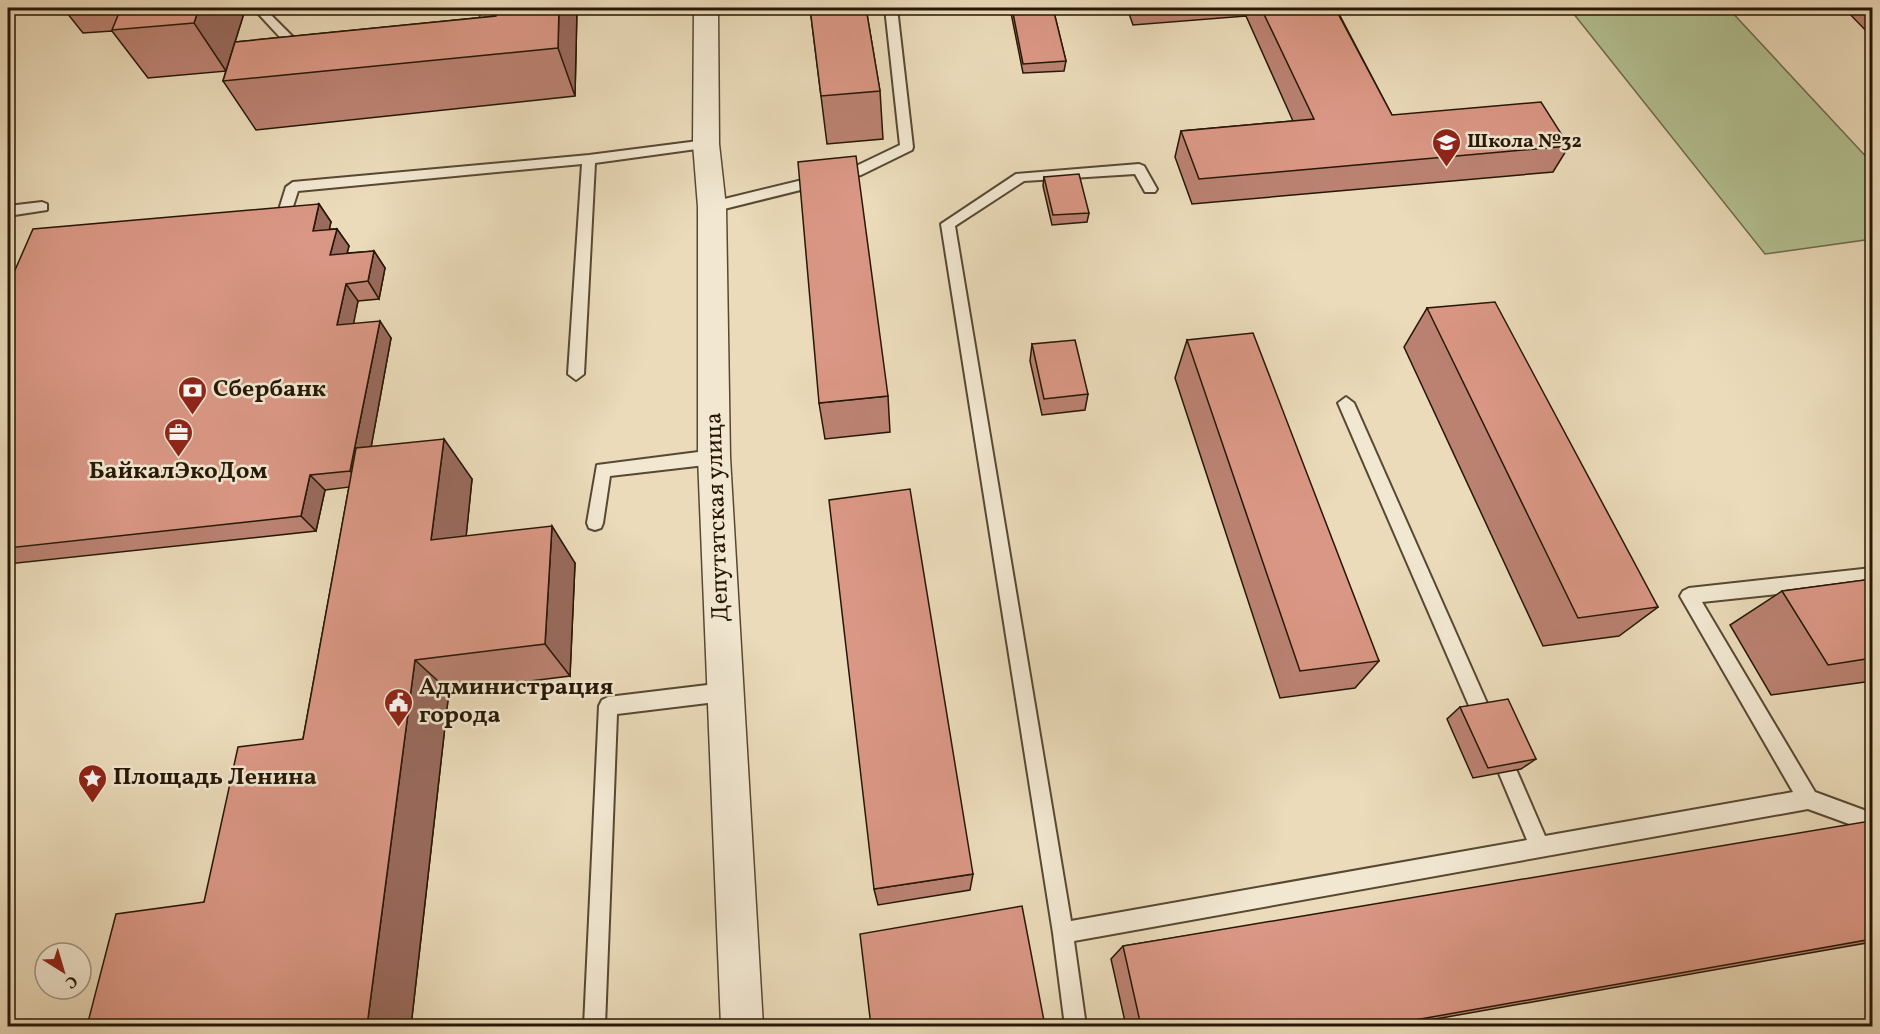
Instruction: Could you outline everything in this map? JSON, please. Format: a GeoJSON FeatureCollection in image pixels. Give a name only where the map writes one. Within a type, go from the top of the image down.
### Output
{"type":"FeatureCollection","features":[{"type":"Feature","properties":{"kind":"street","name":"Депутатская улица"},"geometry":{"type":"LineString","coordinates":[[706,8],[706,144],[712,207],[714,458],[742,1026]]}},
{"type":"Feature","properties":{"kind":"lane"},"geometry":{"type":"LineString","coordinates":[[258,8],[293,44],[317,42]]}},
{"type":"Feature","properties":{"kind":"lane"},"geometry":{"type":"LineString","coordinates":[[460,28],[483,26],[489,8]]}},
{"type":"Feature","properties":{"kind":"lane"},"geometry":{"type":"LineString","coordinates":[[712,207],[856,172],[907,147],[891,8]]}},
{"type":"Feature","properties":{"kind":"lane"},"geometry":{"type":"LineString","coordinates":[[284,216],[293,187],[589,159],[706,144]]}},
{"type":"Feature","properties":{"kind":"lane"},"geometry":{"type":"LineString","coordinates":[[576,374],[589,159]]}},
{"type":"Feature","properties":{"kind":"lane"},"geometry":{"type":"LineString","coordinates":[[1075,1026],[1063,933],[948,224],[1021,177],[1139,169],[1150,189]]}},
{"type":"Feature","properties":{"kind":"lane"},"geometry":{"type":"LineString","coordinates":[[8,211],[42,207]]}},
{"type":"Feature","properties":{"kind":"lane"},"geometry":{"type":"LineString","coordinates":[[1346,403],[1540,847]]}},
{"type":"Feature","properties":{"kind":"lane"},"geometry":{"type":"LineString","coordinates":[[596,523],[603,470],[714,458]]}},
{"type":"Feature","properties":{"kind":"lane"},"geometry":{"type":"LineString","coordinates":[[1808,799],[1689,596],[1872,576]]}},
{"type":"Feature","properties":{"kind":"lane"},"geometry":{"type":"LineString","coordinates":[[594,1026],[608,706],[724,692]]}},
{"type":"Feature","properties":{"kind":"lane"},"geometry":{"type":"LineString","coordinates":[[1063,933],[1808,799],[1870,822],[1872,827]]}},
{"type":"Feature","properties":{"kind":"green space"},"geometry":{"type":"Polygon","coordinates":[[[1569,8],[1728,8],[1872,163],[1872,239],[1765,254],[1569,8]]]}},
{"type":"Feature","properties":{"kind":"building"},"geometry":{"type":"Polygon","coordinates":[[[121,8],[199,8],[194,23],[112,30],[121,8]]]}},
{"type":"Feature","properties":{"kind":"building"},"geometry":{"type":"Polygon","coordinates":[[[497,8],[559,8],[558,48],[223,81],[235,42],[496,16],[497,8]]]}},
{"type":"Feature","properties":{"kind":"building"},"geometry":{"type":"Polygon","coordinates":[[[810,8],[866,8],[880,91],[821,96],[810,8]]]}},
{"type":"Feature","properties":{"kind":"building"},"geometry":{"type":"Polygon","coordinates":[[[1012,8],[1053,8],[1066,61],[1023,64],[1012,8]]]}},
{"type":"Feature","properties":{"kind":"building"},"geometry":{"type":"Polygon","coordinates":[[[1261,8],[1335,8],[1392,115],[1541,102],[1569,146],[1199,179],[1181,131],[1314,119],[1261,8]]]}},
{"type":"Feature","properties":{"kind":"building"},"geometry":{"type":"Polygon","coordinates":[[[856,156],[888,396],[819,403],[798,162],[856,156]]]}},
{"type":"Feature","properties":{"kind":"building"},"geometry":{"type":"Polygon","coordinates":[[[1079,174],[1089,213],[1053,215],[1044,177],[1079,174]]]}},
{"type":"Feature","properties":{"kind":"building","name":"Сбербанк"},"geometry":{"type":"Polygon","coordinates":[[[319,204],[313,231],[337,229],[330,255],[374,251],[368,281],[346,284],[337,325],[380,321],[350,471],[310,475],[301,516],[8,548],[8,286],[33,229],[319,204]]]}},
{"type":"Feature","properties":{"kind":"building"},"geometry":{"type":"Polygon","coordinates":[[[1495,302],[1658,607],[1578,618],[1427,308],[1495,302]]]}},
{"type":"Feature","properties":{"kind":"building"},"geometry":{"type":"Polygon","coordinates":[[[1253,333],[1379,661],[1300,671],[1187,340],[1253,333]]]}},
{"type":"Feature","properties":{"kind":"building"},"geometry":{"type":"Polygon","coordinates":[[[1075,340],[1088,394],[1044,399],[1032,344],[1075,340]]]}},
{"type":"Feature","properties":{"kind":"building","name":"Администрация города"},"geometry":{"type":"Polygon","coordinates":[[[444,439],[431,540],[552,526],[545,644],[415,660],[367,1026],[87,1026],[116,914],[204,902],[238,747],[303,739],[356,448],[444,439]]]}},
{"type":"Feature","properties":{"kind":"building"},"geometry":{"type":"Polygon","coordinates":[[[910,489],[973,874],[874,889],[829,500],[910,489]]]}},
{"type":"Feature","properties":{"kind":"building"},"geometry":{"type":"Polygon","coordinates":[[[1872,579],[1872,658],[1828,665],[1782,591],[1872,579]]]}},
{"type":"Feature","properties":{"kind":"building"},"geometry":{"type":"Polygon","coordinates":[[[1508,699],[1536,759],[1488,768],[1460,707],[1508,699]]]}},
{"type":"Feature","properties":{"kind":"building"},"geometry":{"type":"Polygon","coordinates":[[[1870,821],[1872,825],[1872,939],[1381,1026],[1141,1026],[1123,946],[1870,821]]]}},
{"type":"Feature","properties":{"kind":"building"},"geometry":{"type":"Polygon","coordinates":[[[1022,906],[1045,1026],[871,1026],[860,934],[1022,906]]]}},
{"type":"Feature","properties":{"kind":"place","name":"Школа №32"},"geometry":{"type":"Point","coordinates":[1446,168]}},
{"type":"Feature","properties":{"kind":"place","name":"Сбербанк"},"geometry":{"type":"Point","coordinates":[192,416]}},
{"type":"Feature","properties":{"kind":"place","name":"БайкалЭкоДом"},"geometry":{"type":"Point","coordinates":[178,458]}},
{"type":"Feature","properties":{"kind":"place","name":"Администрация города"},"geometry":{"type":"Point","coordinates":[398,728]}},
{"type":"Feature","properties":{"kind":"place","name":"Площадь Ленина"},"geometry":{"type":"Point","coordinates":[92,804]}}]}
